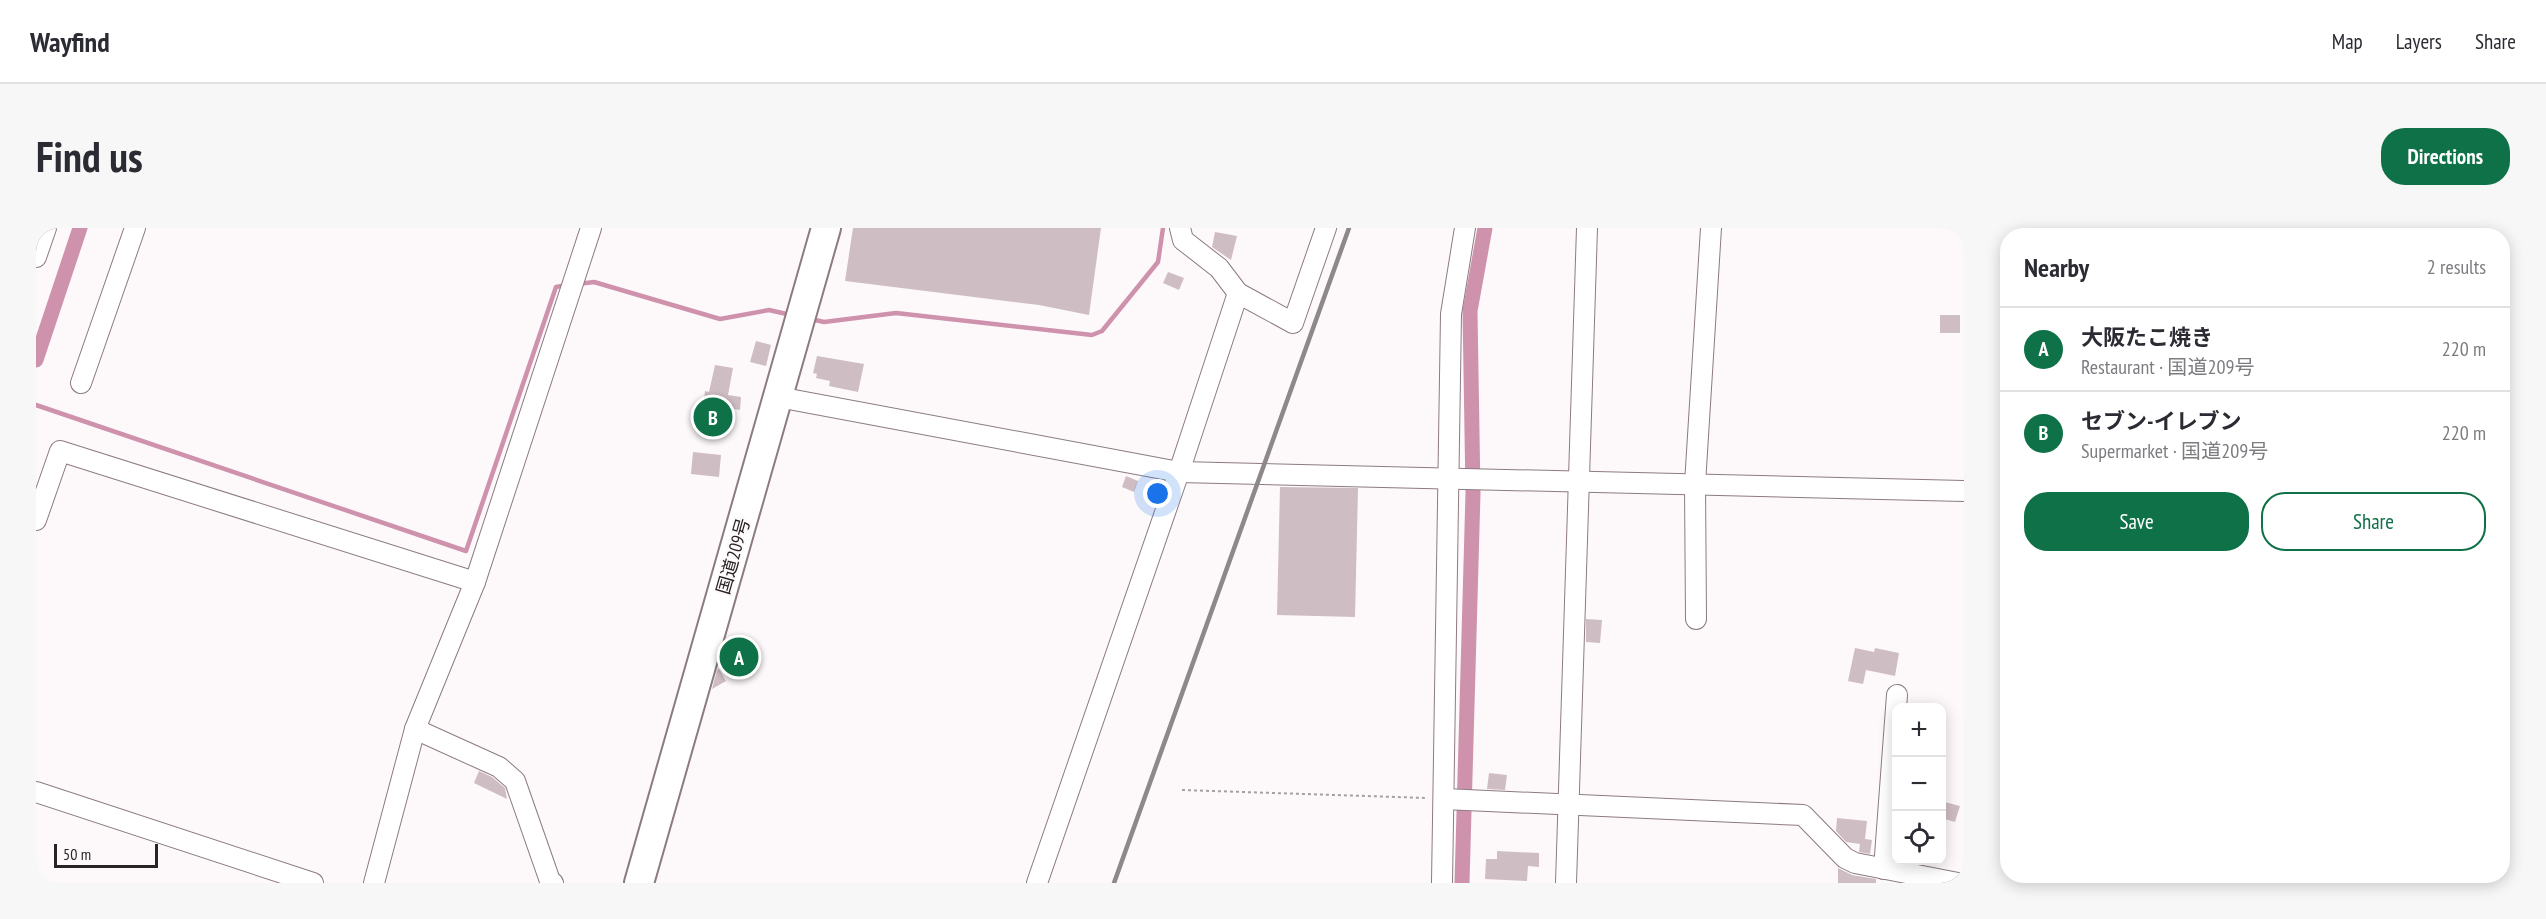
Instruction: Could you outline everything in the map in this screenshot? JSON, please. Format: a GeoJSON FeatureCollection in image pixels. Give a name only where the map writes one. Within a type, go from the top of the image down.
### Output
{"type":"FeatureCollection","features":[{"type":"Feature","properties":{"kind":"highway","name":"国道209号"},"geometry":{"type":"LineString","coordinates":[[639,883],[826,228]]}},
{"type":"Feature","properties":{"kind":"street"},"geometry":{"type":"LineString","coordinates":[[36,257],[46,228]]}},
{"type":"Feature","properties":{"kind":"street"},"geometry":{"type":"LineString","coordinates":[[81,383],[135,228]]}},
{"type":"Feature","properties":{"kind":"street"},"geometry":{"type":"LineString","coordinates":[[374,883],[415,729],[476,582],[591,228]]}},
{"type":"Feature","properties":{"kind":"street"},"geometry":{"type":"LineString","coordinates":[[1180,228],[1183,240],[1219,268],[1238,293],[1293,323],[1326,228]]}},
{"type":"Feature","properties":{"kind":"street"},"geometry":{"type":"LineString","coordinates":[[1442,883],[1451,314],[1465,228]]}},
{"type":"Feature","properties":{"kind":"street"},"geometry":{"type":"LineString","coordinates":[[1566,883],[1587,228]]}},
{"type":"Feature","properties":{"kind":"street"},"geometry":{"type":"LineString","coordinates":[[1696,619],[1695,484],[1711,228]]}},
{"type":"Feature","properties":{"kind":"street"},"geometry":{"type":"LineString","coordinates":[[1037,883],[1238,293]]}},
{"type":"Feature","properties":{"kind":"street"},"geometry":{"type":"LineString","coordinates":[[778,397],[1179,471],[1964,491]]}},
{"type":"Feature","properties":{"kind":"street"},"geometry":{"type":"LineString","coordinates":[[36,520],[60,452],[476,582]]}},
{"type":"Feature","properties":{"kind":"street"},"geometry":{"type":"LineString","coordinates":[[1884,869],[1897,695]]}},
{"type":"Feature","properties":{"kind":"street"},"geometry":{"type":"LineString","coordinates":[[415,729],[499,767],[515,781],[550,881],[553,883]]}},
{"type":"Feature","properties":{"kind":"street"},"geometry":{"type":"LineString","coordinates":[[36,792],[313,883]]}},
{"type":"Feature","properties":{"kind":"street"},"geometry":{"type":"LineString","coordinates":[[1444,799],[1568,807],[1803,815],[1845,858],[1884,869],[1929,869],[1958,883]]}},
{"type":"Feature","properties":{"kind":"path"},"geometry":{"type":"LineString","coordinates":[[1182,790],[1444,799]]}},
{"type":"Feature","properties":{"kind":"building"},"geometry":{"type":"Polygon","coordinates":[[[853,228],[1101,228],[1089,315],[1039,305],[845,281],[853,228]]]}},
{"type":"Feature","properties":{"kind":"building"},"geometry":{"type":"Polygon","coordinates":[[[1215,232],[1237,236],[1231,260],[1212,247],[1215,232]]]}},
{"type":"Feature","properties":{"kind":"building"},"geometry":{"type":"Polygon","coordinates":[[[1168,272],[1184,278],[1179,290],[1163,283],[1168,272]]]}},
{"type":"Feature","properties":{"kind":"building"},"geometry":{"type":"Polygon","coordinates":[[[1940,315],[1960,315],[1960,333],[1940,333],[1940,315]]]}},
{"type":"Feature","properties":{"kind":"building"},"geometry":{"type":"Polygon","coordinates":[[[756,341],[771,345],[766,366],[750,362],[756,341]]]}},
{"type":"Feature","properties":{"kind":"building"},"geometry":{"type":"Polygon","coordinates":[[[817,356],[864,364],[858,392],[829,386],[830,381],[816,378],[817,374],[813,373],[817,356]]]}},
{"type":"Feature","properties":{"kind":"building"},"geometry":{"type":"Polygon","coordinates":[[[715,365],[733,368],[728,395],[741,397],[740,410],[728,408],[725,430],[701,426],[705,391],[709,392],[715,365]]]}},
{"type":"Feature","properties":{"kind":"building"},"geometry":{"type":"Polygon","coordinates":[[[693,452],[721,455],[719,477],[691,474],[693,452]]]}},
{"type":"Feature","properties":{"kind":"building"},"geometry":{"type":"Polygon","coordinates":[[[1126,476],[1138,481],[1134,492],[1122,487],[1126,476]]]}},
{"type":"Feature","properties":{"kind":"building"},"geometry":{"type":"Polygon","coordinates":[[[1280,487],[1358,488],[1355,617],[1277,615],[1280,487]]]}},
{"type":"Feature","properties":{"kind":"building"},"geometry":{"type":"Polygon","coordinates":[[[1586,619],[1602,620],[1600,643],[1586,642],[1586,619]]]}},
{"type":"Feature","properties":{"kind":"building"},"geometry":{"type":"Polygon","coordinates":[[[1855,648],[1874,652],[1875,648],[1899,653],[1895,676],[1866,670],[1863,684],[1848,681],[1855,648]]]}},
{"type":"Feature","properties":{"kind":"building"},"geometry":{"type":"Polygon","coordinates":[[[719,669],[726,681],[712,689],[717,670],[719,669]]]}},
{"type":"Feature","properties":{"kind":"building"},"geometry":{"type":"Polygon","coordinates":[[[479,771],[492,777],[505,788],[507,799],[474,783],[479,771]]]}},
{"type":"Feature","properties":{"kind":"building"},"geometry":{"type":"Polygon","coordinates":[[[1489,773],[1507,775],[1505,790],[1487,789],[1489,773]]]}},
{"type":"Feature","properties":{"kind":"building"},"geometry":{"type":"Polygon","coordinates":[[[1946,802],[1960,806],[1955,822],[1946,819],[1946,802]]]}},
{"type":"Feature","properties":{"kind":"building"},"geometry":{"type":"Polygon","coordinates":[[[1837,818],[1867,821],[1865,839],[1872,840],[1870,854],[1859,852],[1860,844],[1846,842],[1836,831],[1837,818]]]}},
{"type":"Feature","properties":{"kind":"building"},"geometry":{"type":"Polygon","coordinates":[[[1497,851],[1539,853],[1539,867],[1528,866],[1527,881],[1485,879],[1486,859],[1497,859],[1497,851]]]}},
{"type":"Feature","properties":{"kind":"building"},"geometry":{"type":"Polygon","coordinates":[[[1838,868],[1852,875],[1876,879],[1876,883],[1838,883],[1838,868]]]}},
{"type":"Feature","properties":{"kind":"waterway"},"geometry":{"type":"LineString","coordinates":[[36,360],[80,228]]}},
{"type":"Feature","properties":{"kind":"waterway"},"geometry":{"type":"LineString","coordinates":[[811,319],[824,322],[896,313],[1092,335],[1102,331],[1158,262],[1163,228]]}},
{"type":"Feature","properties":{"kind":"waterway"},"geometry":{"type":"LineString","coordinates":[[1462,883],[1473,493],[1470,311],[1485,228]]}},
{"type":"Feature","properties":{"kind":"waterway"},"geometry":{"type":"LineString","coordinates":[[578,284],[594,282],[720,319],[769,310],[791,315]]}},
{"type":"Feature","properties":{"kind":"waterway"},"geometry":{"type":"LineString","coordinates":[[36,405],[466,551],[556,287],[567,285]]}},
{"type":"Feature","properties":{"kind":"railway"},"geometry":{"type":"LineString","coordinates":[[1114,883],[1349,228]]}},
{"type":"Feature","properties":{"kind":"place","name":"セブン-イレブン"},"geometry":{"type":"Point","coordinates":[713,417]}},
{"type":"Feature","properties":{"kind":"place","name":"大阪たこ焼き"},"geometry":{"type":"Point","coordinates":[739,657]}}]}
